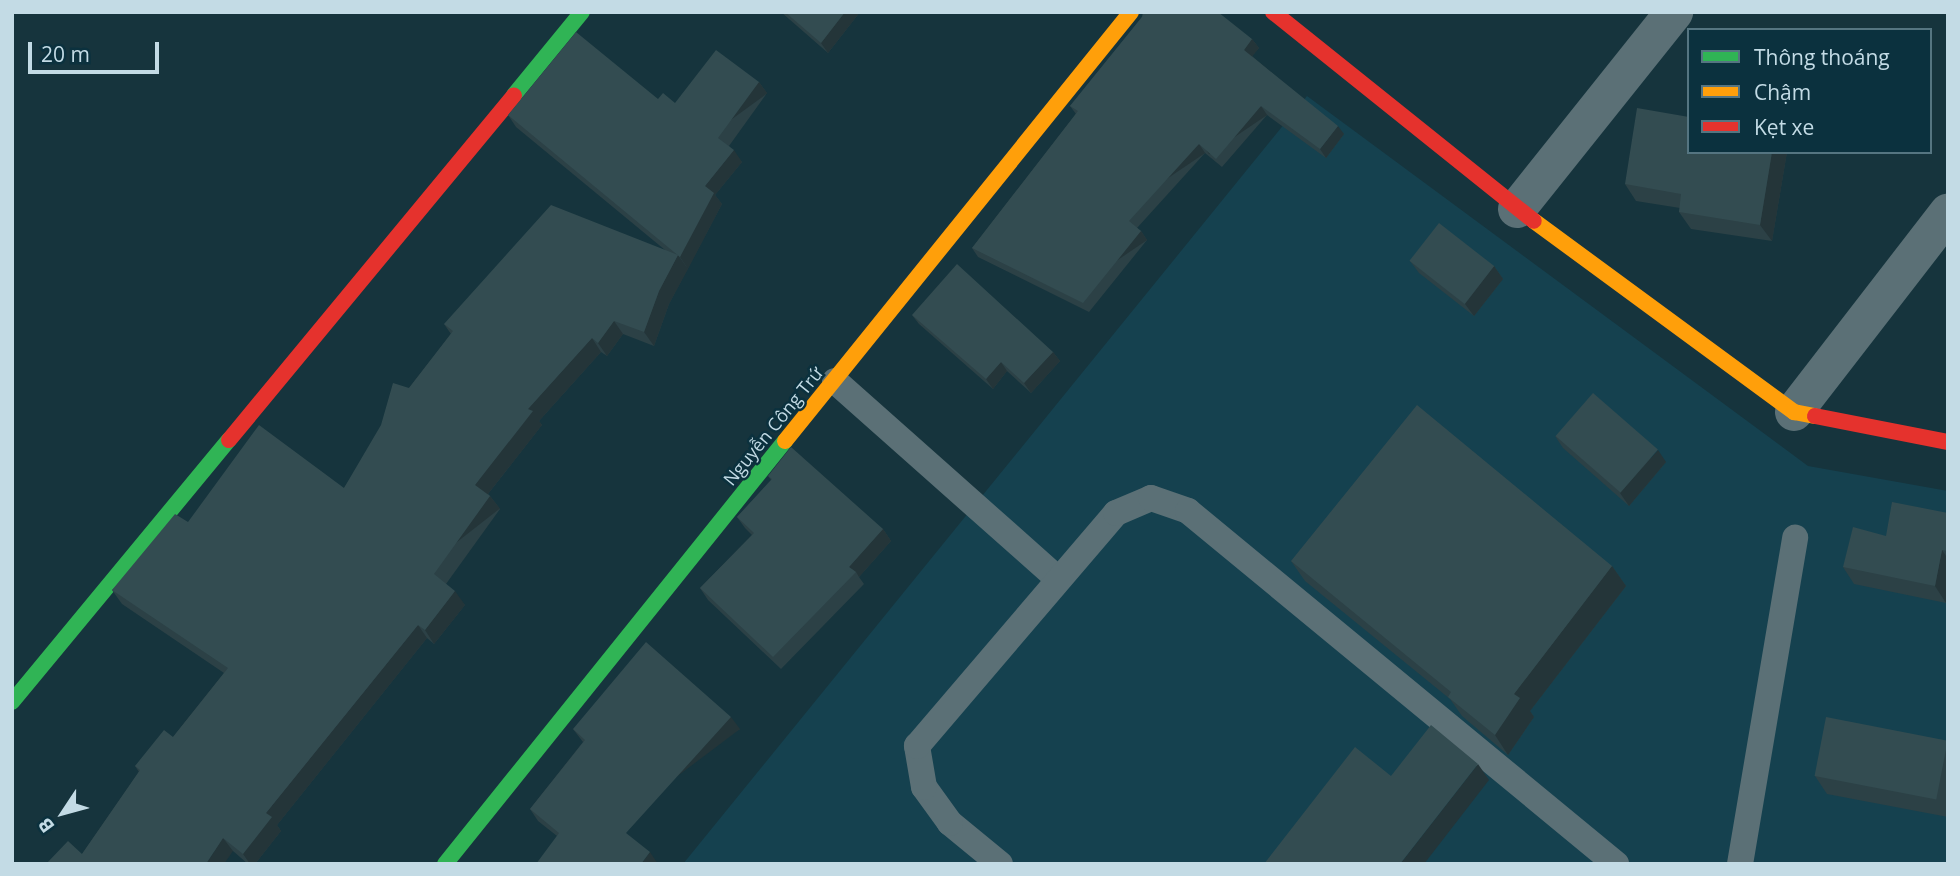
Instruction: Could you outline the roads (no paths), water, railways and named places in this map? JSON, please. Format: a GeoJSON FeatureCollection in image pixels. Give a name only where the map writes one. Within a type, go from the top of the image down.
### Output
{"type":"FeatureCollection","features":[{"type":"Feature","properties":{"kind":"street"},"geometry":{"type":"LineString","coordinates":[[12,702],[582,12]]}},
{"type":"Feature","properties":{"kind":"street","name":"Nguyễn Công Trứ"},"geometry":{"type":"LineString","coordinates":[[444,864],[1131,12]]}},
{"type":"Feature","properties":{"kind":"street"},"geometry":{"type":"LineString","coordinates":[[1273,12],[1517,209],[1794,412],[1948,442]]}},
{"type":"Feature","properties":{"kind":"street"},"geometry":{"type":"LineString","coordinates":[[1517,209],[1674,12]]}},
{"type":"Feature","properties":{"kind":"street"},"geometry":{"type":"LineString","coordinates":[[1794,412],[1948,213]]}},
{"type":"Feature","properties":{"kind":"lane"},"geometry":{"type":"LineString","coordinates":[[835,381],[1058,579]]}},
{"type":"Feature","properties":{"kind":"lane"},"geometry":{"type":"LineString","coordinates":[[1000,864],[950,823],[924,787],[917,746],[1116,513],[1150,498],[1188,511],[1616,864]]}},
{"type":"Feature","properties":{"kind":"lane"},"geometry":{"type":"LineString","coordinates":[[1740,864],[1795,538]]}}]}
